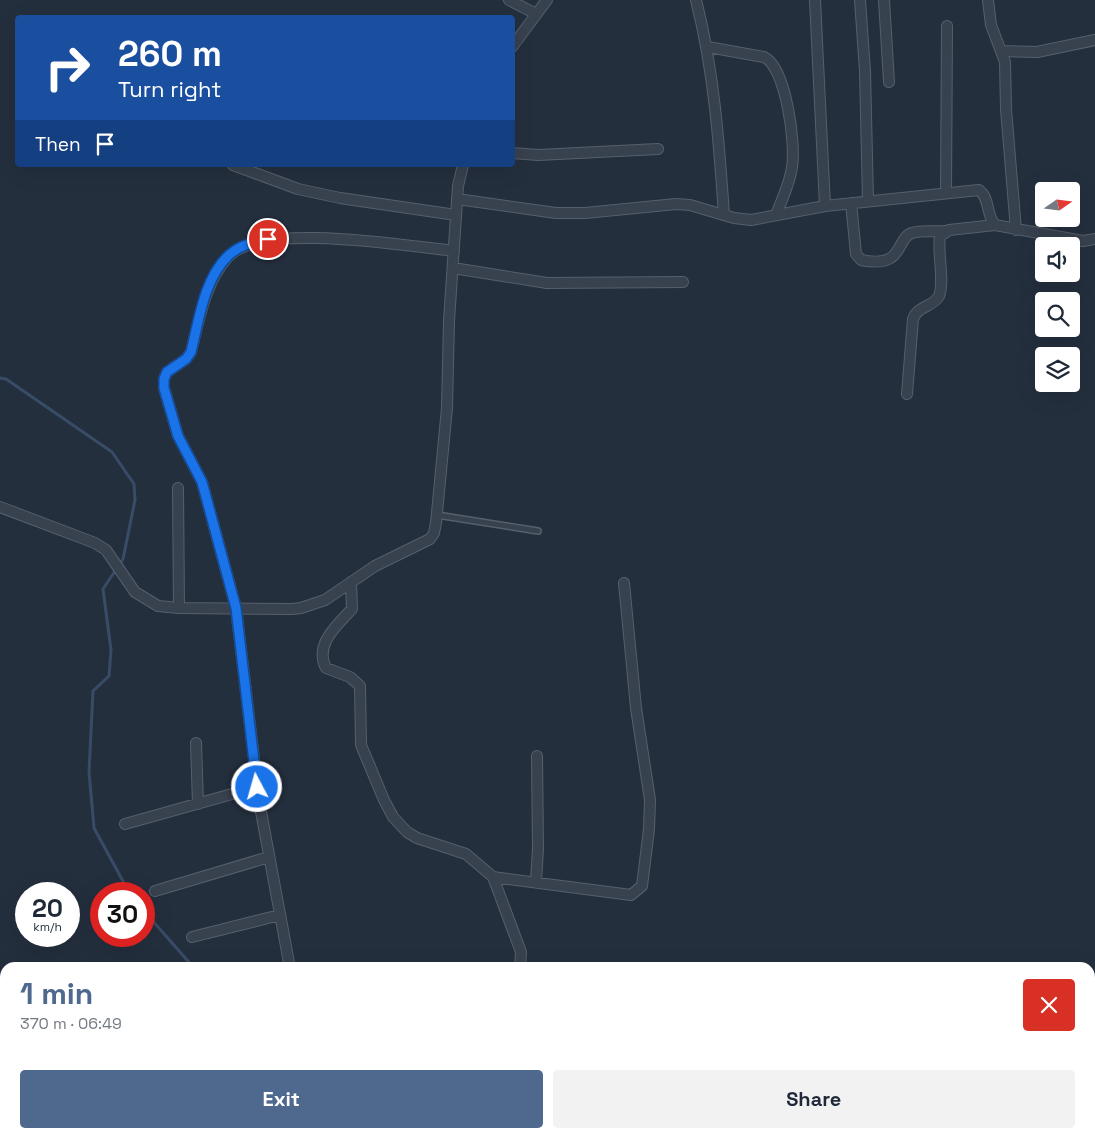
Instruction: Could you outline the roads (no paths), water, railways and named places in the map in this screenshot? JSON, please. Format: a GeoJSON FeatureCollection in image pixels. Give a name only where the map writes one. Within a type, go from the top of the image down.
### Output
{"type":"FeatureCollection","features":[{"type":"Feature","properties":{"kind":"street"},"geometry":{"type":"LineString","coordinates":[[509,0],[536,14]]}},
{"type":"Feature","properties":{"kind":"street"},"geometry":{"type":"LineString","coordinates":[[515,43],[547,0]]}},
{"type":"Feature","properties":{"kind":"street"},"geometry":{"type":"LineString","coordinates":[[696,0],[708,47],[718,129],[724,215]]}},
{"type":"Feature","properties":{"kind":"street"},"geometry":{"type":"LineString","coordinates":[[815,0],[825,206]]}},
{"type":"Feature","properties":{"kind":"street"},"geometry":{"type":"LineString","coordinates":[[860,0],[865,71],[868,201]]}},
{"type":"Feature","properties":{"kind":"street"},"geometry":{"type":"LineString","coordinates":[[884,0],[889,82]]}},
{"type":"Feature","properties":{"kind":"street"},"geometry":{"type":"LineString","coordinates":[[988,0],[991,25],[1005,62],[1006,109],[1016,230]]}},
{"type":"Feature","properties":{"kind":"street"},"geometry":{"type":"LineString","coordinates":[[946,193],[947,26]]}},
{"type":"Feature","properties":{"kind":"street"},"geometry":{"type":"LineString","coordinates":[[1002,51],[1037,52],[1095,40]]}},
{"type":"Feature","properties":{"kind":"street"},"geometry":{"type":"LineString","coordinates":[[708,47],[770,59],[779,72],[791,131],[793,157],[790,175],[776,215]]}},
{"type":"Feature","properties":{"kind":"street"},"geometry":{"type":"LineString","coordinates":[[515,153],[538,155],[658,149]]}},
{"type":"Feature","properties":{"kind":"street"},"geometry":{"type":"LineString","coordinates":[[238,167],[298,188],[340,198],[456,215]]}},
{"type":"Feature","properties":{"kind":"street"},"geometry":{"type":"LineString","coordinates":[[0,507],[95,543],[106,550],[126,582],[144,600],[158,606],[179,608],[301,608],[325,600],[375,566],[430,539],[434,533],[437,515],[447,408],[457,199],[463,167]]}},
{"type":"Feature","properties":{"kind":"street"},"geometry":{"type":"LineString","coordinates":[[457,199],[556,213],[585,213],[676,204],[751,220],[825,206],[979,190],[982,192],[990,219],[995,226]]}},
{"type":"Feature","properties":{"kind":"street"},"geometry":{"type":"LineString","coordinates":[[851,203],[856,254],[861,260],[892,258],[898,252],[905,238],[912,232],[944,232],[995,226],[1083,241],[1095,239]]}},
{"type":"Feature","properties":{"kind":"street"},"geometry":{"type":"LineString","coordinates":[[908,394],[913,319],[918,311],[934,302],[940,294],[939,241],[940,236],[944,232]]}},
{"type":"Feature","properties":{"kind":"street"},"geometry":{"type":"LineString","coordinates":[[289,962],[257,787],[236,608],[202,482],[178,436],[164,388],[164,379],[167,372],[186,359],[191,352],[207,291],[219,268],[229,255],[240,248],[268,239],[362,241],[454,251]]}},
{"type":"Feature","properties":{"kind":"street"},"geometry":{"type":"LineString","coordinates":[[453,268],[547,283],[683,282]]}},
{"type":"Feature","properties":{"kind":"street"},"geometry":{"type":"LineString","coordinates":[[178,488],[179,608]]}},
{"type":"Feature","properties":{"kind":"street"},"geometry":{"type":"LineString","coordinates":[[351,582],[352,609],[325,641],[322,660],[326,668],[350,677],[360,686],[361,745],[384,800],[407,832],[417,838],[466,854],[493,877],[521,952],[520,962]]}},
{"type":"Feature","properties":{"kind":"street"},"geometry":{"type":"LineString","coordinates":[[493,877],[536,881],[631,895],[642,886],[650,800],[636,708],[624,583]]}},
{"type":"Feature","properties":{"kind":"street"},"geometry":{"type":"LineString","coordinates":[[196,744],[198,804]]}},
{"type":"Feature","properties":{"kind":"street"},"geometry":{"type":"LineString","coordinates":[[536,881],[538,849],[537,756]]}},
{"type":"Feature","properties":{"kind":"street"},"geometry":{"type":"LineString","coordinates":[[125,824],[257,787]]}},
{"type":"Feature","properties":{"kind":"street"},"geometry":{"type":"LineString","coordinates":[[155,890],[269,856]]}},
{"type":"Feature","properties":{"kind":"street"},"geometry":{"type":"LineString","coordinates":[[192,937],[280,916]]}},
{"type":"Feature","properties":{"kind":"lane"},"geometry":{"type":"LineString","coordinates":[[437,515],[538,531]]}},
{"type":"Feature","properties":{"kind":"waterway"},"geometry":{"type":"LineString","coordinates":[[0,378],[6,379],[112,452],[134,484],[135,500],[123,559],[103,589],[111,650],[109,676],[93,691],[89,772],[94,828],[123,882]]}},
{"type":"Feature","properties":{"kind":"waterway"},"geometry":{"type":"LineString","coordinates":[[155,924],[189,962]]}}]}
